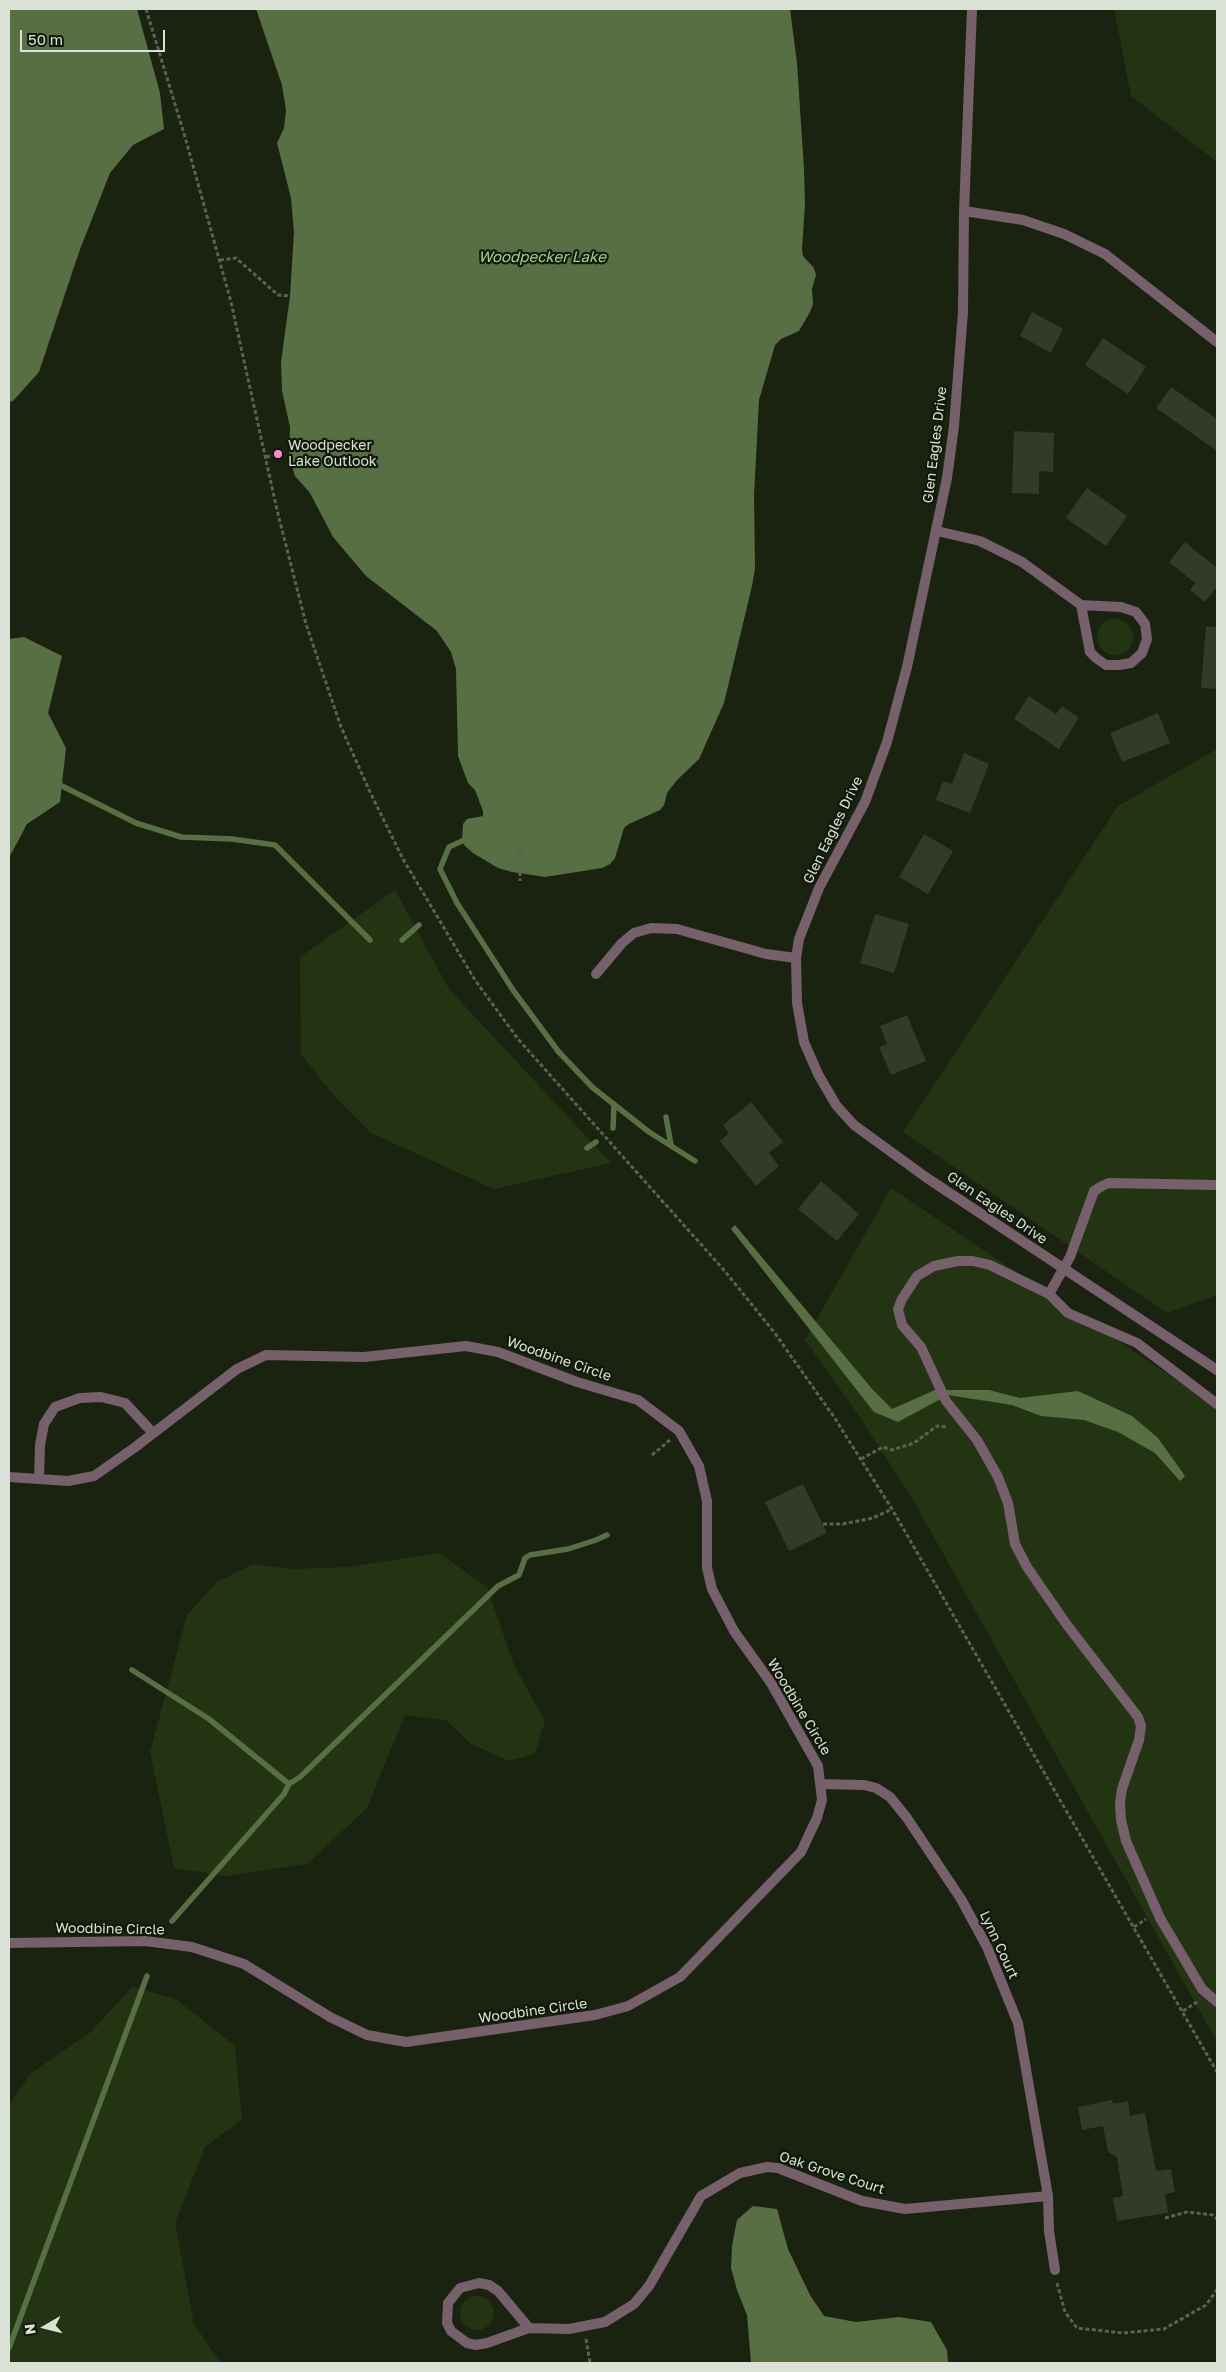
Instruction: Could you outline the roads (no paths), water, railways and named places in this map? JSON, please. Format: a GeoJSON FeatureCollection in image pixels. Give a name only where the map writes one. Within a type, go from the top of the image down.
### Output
{"type":"FeatureCollection","features":[{"type":"Feature","properties":{"kind":"street","name":"Glen Eagles Drive"},"geometry":{"type":"LineString","coordinates":[[972,9],[964,211],[963,312],[954,426],[947,478],[907,666],[887,742],[865,802],[819,888],[805,920],[796,958],[797,1003],[804,1042],[818,1074],[836,1105],[854,1125],[927,1178],[1217,1370]]}},
{"type":"Feature","properties":{"kind":"street"},"geometry":{"type":"LineString","coordinates":[[964,211],[1023,220],[1064,234],[1105,254],[1217,342]]}},
{"type":"Feature","properties":{"kind":"street"},"geometry":{"type":"LineString","coordinates":[[937,531],[980,542],[1022,562],[1081,605],[1121,607],[1136,612],[1145,624],[1148,640],[1142,654],[1131,663],[1119,666],[1106,665],[1096,658],[1090,652],[1081,605]]}},
{"type":"Feature","properties":{"kind":"street"},"geometry":{"type":"LineString","coordinates":[[596,974],[622,943],[634,933],[651,928],[677,929],[766,954],[796,958]]}},
{"type":"Feature","properties":{"kind":"street"},"geometry":{"type":"LineString","coordinates":[[1048,1294],[1064,1269],[1094,1191],[1109,1183],[1217,1185]]}},
{"type":"Feature","properties":{"kind":"street"},"geometry":{"type":"LineString","coordinates":[[1217,1404],[1137,1343],[1068,1313],[1048,1294],[1001,1269],[973,1261],[945,1262],[917,1276],[902,1299],[899,1317],[902,1325],[921,1347],[946,1401],[981,1445],[998,1477],[1008,1503],[1015,1544],[1027,1568],[1082,1646],[1138,1717],[1141,1726],[1139,1740],[1122,1788],[1120,1803],[1121,1820],[1126,1841],[1160,1918],[1202,1989],[1217,2002]]}},
{"type":"Feature","properties":{"kind":"street","name":"Woodbine Circle"},"geometry":{"type":"LineString","coordinates":[[9,1477],[68,1481],[94,1476],[114,1463],[237,1369],[266,1355],[364,1357],[466,1346],[498,1352],[576,1382],[638,1400],[679,1431],[699,1466],[707,1501],[707,1568],[712,1590],[734,1631],[771,1683],[804,1738],[818,1766],[822,1800],[817,1818],[801,1852],[680,1977],[628,2006],[595,2015],[406,2042],[367,2035],[330,2017],[244,1964],[192,1947],[145,1941],[9,1943]]}},
{"type":"Feature","properties":{"kind":"street"},"geometry":{"type":"LineString","coordinates":[[38,1479],[40,1445],[44,1424],[55,1407],[80,1398],[101,1397],[125,1403],[154,1433]]}},
{"type":"Feature","properties":{"kind":"street","name":"Lynn Court"},"geometry":{"type":"LineString","coordinates":[[821,1784],[864,1785],[876,1788],[890,1797],[907,1818],[961,1899],[987,1947],[1018,2023],[1048,2196],[1049,2231],[1056,2270]]}},
{"type":"Feature","properties":{"kind":"street","name":"Oak Grove Court"},"geometry":{"type":"LineString","coordinates":[[529,2328],[498,2291],[489,2285],[479,2283],[460,2288],[448,2303],[447,2322],[451,2331],[466,2344],[487,2344],[529,2328],[569,2329],[606,2322],[634,2304],[649,2286],[701,2196],[740,2173],[768,2167],[778,2168],[862,2201],[905,2209],[1048,2196]]}},
{"type":"Feature","properties":{"kind":"water"},"geometry":{"type":"Polygon","coordinates":[[[9,9],[137,9],[160,93],[164,129],[133,145],[110,173],[79,252],[39,372],[13,401],[9,402],[9,9]]]}},
{"type":"Feature","properties":{"kind":"water","name":"Woodpecker Lake"},"geometry":{"type":"Polygon","coordinates":[[[256,9],[790,9],[797,63],[804,169],[805,204],[802,249],[803,256],[814,268],[816,275],[812,289],[813,304],[810,312],[799,331],[781,339],[775,345],[759,400],[754,496],[755,568],[752,586],[724,703],[699,759],[677,780],[667,793],[664,805],[660,810],[624,828],[615,858],[610,864],[602,868],[545,877],[512,872],[498,868],[465,846],[462,841],[463,824],[467,819],[483,816],[483,811],[475,790],[468,783],[458,756],[456,669],[451,652],[437,631],[366,576],[333,537],[310,493],[295,476],[289,457],[290,427],[282,391],[281,362],[290,296],[294,232],[291,198],[277,143],[284,128],[286,110],[282,85],[256,9]]]}},
{"type":"Feature","properties":{"kind":"water"},"geometry":{"type":"Polygon","coordinates":[[[24,637],[62,656],[48,713],[66,748],[60,802],[27,824],[9,858],[9,639],[24,637]]]}},
{"type":"Feature","properties":{"kind":"water"},"geometry":{"type":"Polygon","coordinates":[[[735,1225],[873,1390],[892,1409],[935,1390],[989,1390],[1020,1398],[1078,1391],[1132,1416],[1158,1438],[1185,1476],[1180,1481],[1155,1453],[1118,1432],[1084,1420],[1041,1416],[1012,1405],[948,1395],[898,1422],[874,1412],[731,1229],[735,1225]]]}},
{"type":"Feature","properties":{"kind":"water"},"geometry":{"type":"Polygon","coordinates":[[[753,2206],[777,2209],[788,2249],[810,2295],[824,2316],[856,2322],[899,2317],[931,2322],[947,2350],[948,2363],[751,2363],[747,2315],[731,2268],[732,2246],[737,2220],[753,2206]]]}},
{"type":"Feature","properties":{"kind":"waterway"},"geometry":{"type":"LineString","coordinates":[[62,786],[136,823],[181,837],[232,839],[275,845],[370,940]]}},
{"type":"Feature","properties":{"kind":"waterway"},"geometry":{"type":"LineString","coordinates":[[462,841],[449,847],[440,869],[457,903],[513,990],[558,1051],[592,1087],[649,1132],[695,1161]]}},
{"type":"Feature","properties":{"kind":"waterway"},"geometry":{"type":"LineString","coordinates":[[402,940],[419,925]]}},
{"type":"Feature","properties":{"kind":"waterway"},"geometry":{"type":"LineString","coordinates":[[613,1128],[614,1104]]}},
{"type":"Feature","properties":{"kind":"waterway"},"geometry":{"type":"LineString","coordinates":[[666,1117],[671,1145]]}},
{"type":"Feature","properties":{"kind":"waterway"},"geometry":{"type":"LineString","coordinates":[[587,1148],[596,1142]]}},
{"type":"Feature","properties":{"kind":"waterway"},"geometry":{"type":"LineString","coordinates":[[172,1921],[284,1794],[289,1784],[300,1777],[498,1586],[519,1575],[525,1558],[530,1555],[568,1549],[607,1535]]}},
{"type":"Feature","properties":{"kind":"waterway"},"geometry":{"type":"LineString","coordinates":[[132,1670],[209,1719],[289,1784]]}},
{"type":"Feature","properties":{"kind":"waterway"},"geometry":{"type":"LineString","coordinates":[[9,2348],[147,1976]]}},
{"type":"Feature","properties":{"kind":"place","name":"Woodpecker Lake Outlook"},"geometry":{"type":"Point","coordinates":[278,454]}}]}
